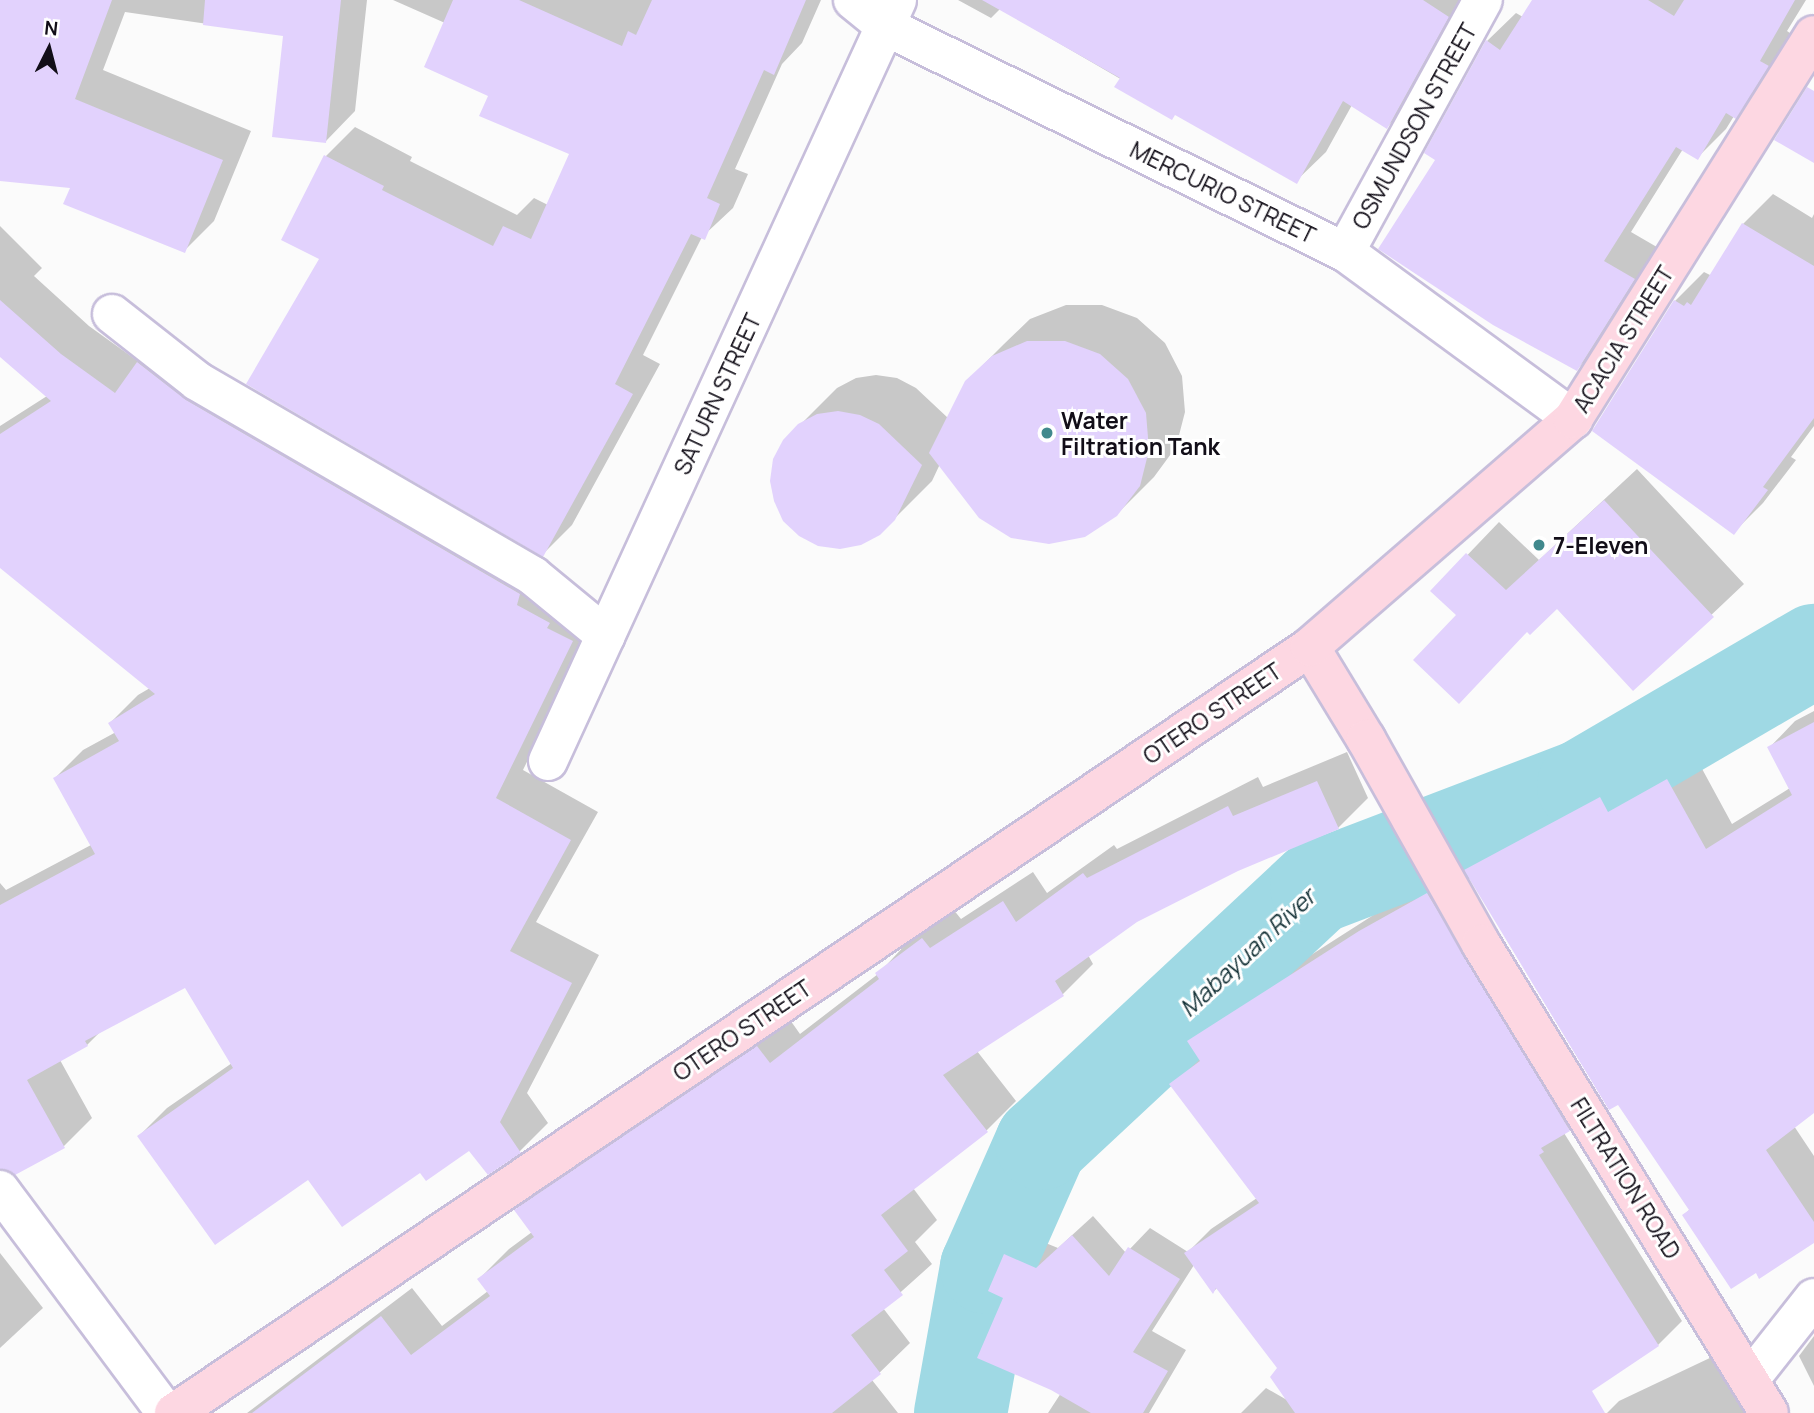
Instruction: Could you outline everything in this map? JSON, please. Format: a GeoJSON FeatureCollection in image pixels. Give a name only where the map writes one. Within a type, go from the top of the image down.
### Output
{"type":"FeatureCollection","features":[{"type":"Feature","properties":{"kind":"main road","name":"ACACIA STREET"},"geometry":{"type":"LineString","coordinates":[[1310,647],[1573,419],[1814,35]]}},
{"type":"Feature","properties":{"kind":"main road","name":"FILTRATION ROAD"},"geometry":{"type":"LineString","coordinates":[[1310,647],[1367,740],[1481,944],[1769,1413]]}},
{"type":"Feature","properties":{"kind":"main road","name":"OTERO STREET"},"geometry":{"type":"LineString","coordinates":[[174,1413],[1310,647]]}},
{"type":"Feature","properties":{"kind":"street","name":"MERCURIO STREET"},"geometry":{"type":"LineString","coordinates":[[853,0],[891,13],[1345,252],[1573,419]]}},
{"type":"Feature","properties":{"kind":"street","name":"OSMUNDSON STREET"},"geometry":{"type":"LineString","coordinates":[[1345,252],[1483,0]]}},
{"type":"Feature","properties":{"kind":"street","name":"SATURN STREET"},"geometry":{"type":"LineString","coordinates":[[548,761],[891,13]]}},
{"type":"Feature","properties":{"kind":"street"},"geometry":{"type":"LineString","coordinates":[[113,314],[197,381],[533,576],[606,636]]}},
{"type":"Feature","properties":{"kind":"street"},"geometry":{"type":"LineString","coordinates":[[0,1189],[166,1413]]}},
{"type":"Feature","properties":{"kind":"street"},"geometry":{"type":"LineString","coordinates":[[1750,1379],[1814,1298]]}},
{"type":"Feature","properties":{"kind":"building"},"geometry":{"type":"Polygon","coordinates":[[[0,0],[112,0],[75,99],[223,160],[185,253],[63,204],[70,188],[0,181],[0,0]]]}},
{"type":"Feature","properties":{"kind":"building"},"geometry":{"type":"Polygon","coordinates":[[[205,0],[341,0],[326,143],[272,137],[283,36],[203,25],[205,0]]]}},
{"type":"Feature","properties":{"kind":"building"},"geometry":{"type":"Polygon","coordinates":[[[453,0],[519,0],[622,46],[628,31],[636,35],[652,0],[806,0],[774,75],[764,70],[707,198],[720,204],[705,240],[691,234],[615,384],[633,394],[543,557],[246,384],[319,259],[281,240],[324,155],[384,186],[382,190],[493,246],[503,226],[531,239],[569,154],[479,116],[488,96],[424,67],[453,0]]]}},
{"type":"Feature","properties":{"kind":"building"},"geometry":{"type":"Polygon","coordinates":[[[982,0],[1423,0],[1449,17],[1387,129],[1343,101],[1297,184],[1175,115],[1172,120],[1114,87],[1120,78],[982,0]]]}},
{"type":"Feature","properties":{"kind":"building"},"geometry":{"type":"Polygon","coordinates":[[[1532,0],[1648,0],[1674,16],[1684,0],[1795,0],[1760,61],[1769,66],[1736,119],[1726,113],[1698,160],[1676,147],[1604,261],[1635,279],[1577,371],[1493,325],[1378,249],[1435,160],[1424,153],[1486,40],[1500,50],[1532,0]]]}},
{"type":"Feature","properties":{"kind":"building"},"geometry":{"type":"Polygon","coordinates":[[[1807,87],[1814,91],[1814,163],[1774,140],[1807,87]]]}},
{"type":"Feature","properties":{"kind":"building"},"geometry":{"type":"Polygon","coordinates":[[[1742,223],[1814,266],[1814,418],[1763,487],[1768,490],[1734,535],[1592,431],[1674,300],[1684,306],[1687,302],[1691,305],[1742,223]]]}},
{"type":"Feature","properties":{"kind":"building"},"geometry":{"type":"Polygon","coordinates":[[[0,300],[61,354],[115,393],[137,362],[186,400],[520,594],[517,605],[550,623],[547,628],[573,641],[496,798],[571,840],[510,951],[572,983],[500,1122],[521,1153],[488,1175],[469,1151],[426,1181],[420,1173],[342,1227],[308,1180],[215,1245],[137,1136],[233,1068],[185,988],[85,1041],[88,1046],[27,1080],[65,1148],[15,1175],[0,1169],[0,905],[95,854],[53,778],[119,741],[108,723],[155,694],[0,568],[0,434],[51,401],[0,357],[0,300]]]}},
{"type":"Feature","properties":{"kind":"building","name":"Water Filtration Tank"},"geometry":{"type":"Polygon","coordinates":[[[1027,341],[1065,341],[1100,354],[1128,379],[1146,413],[1149,450],[1140,486],[1117,516],[1085,537],[1049,544],[1011,538],[979,518],[929,453],[965,381],[992,356],[1027,341]]]}},
{"type":"Feature","properties":{"kind":"building"},"geometry":{"type":"Polygon","coordinates":[[[838,411],[860,415],[879,424],[922,465],[895,520],[880,535],[861,545],[840,549],[818,546],[799,536],[783,521],[774,501],[770,481],[773,459],[783,440],[798,424],[817,414],[838,411]]]}},
{"type":"Feature","properties":{"kind":"building"},"geometry":{"type":"Polygon","coordinates":[[[1604,500],[1714,617],[1633,691],[1557,609],[1530,635],[1527,632],[1459,704],[1413,660],[1456,615],[1430,591],[1466,553],[1506,590],[1604,500]]]}},
{"type":"Feature","properties":{"kind":"building"},"geometry":{"type":"Polygon","coordinates":[[[1814,722],[1814,1113],[1766,1150],[1814,1222],[1814,1243],[1759,1279],[1756,1273],[1731,1289],[1682,1215],[1689,1210],[1618,1105],[1609,1110],[1464,870],[1600,797],[1608,812],[1667,779],[1706,849],[1792,795],[1767,747],[1814,722]]]}},
{"type":"Feature","properties":{"kind":"building"},"geometry":{"type":"Polygon","coordinates":[[[1317,781],[1339,829],[1238,871],[1137,922],[1055,981],[1064,996],[943,1075],[988,1132],[881,1215],[908,1251],[884,1270],[903,1295],[851,1335],[881,1374],[832,1413],[252,1413],[381,1316],[411,1355],[490,1296],[477,1279],[534,1237],[514,1210],[757,1046],[770,1063],[879,979],[875,973],[922,938],[930,948],[1003,901],[1016,922],[1083,873],[1087,878],[1228,806],[1233,816],[1317,781]]]}},
{"type":"Feature","properties":{"kind":"building"},"geometry":{"type":"Polygon","coordinates":[[[1427,893],[1570,1131],[1541,1148],[1544,1152],[1539,1155],[1659,1346],[1592,1391],[1605,1413],[1295,1413],[1270,1377],[1277,1368],[1216,1288],[1213,1294],[1184,1253],[1259,1203],[1169,1084],[1200,1061],[1187,1041],[1359,931],[1427,893]]]}},
{"type":"Feature","properties":{"kind":"building"},"geometry":{"type":"Polygon","coordinates":[[[1072,1235],[1109,1276],[1128,1247],[1180,1279],[1133,1352],[1168,1371],[1143,1413],[1091,1413],[1051,1390],[977,1358],[1003,1298],[988,1291],[1004,1254],[1036,1268],[1072,1235]]]}},
{"type":"Feature","properties":{"kind":"waterway","name":"Mabayuan River"},"geometry":{"type":"LineString","coordinates":[[960,1413],[986,1267],[1041,1143],[1316,887],[1583,785],[1814,650]]}},
{"type":"Feature","properties":{"kind":"place","name":"Water Filtration Tank"},"geometry":{"type":"Point","coordinates":[1047,433]}},
{"type":"Feature","properties":{"kind":"place","name":"7-Eleven"},"geometry":{"type":"Point","coordinates":[1539,545]}}]}
